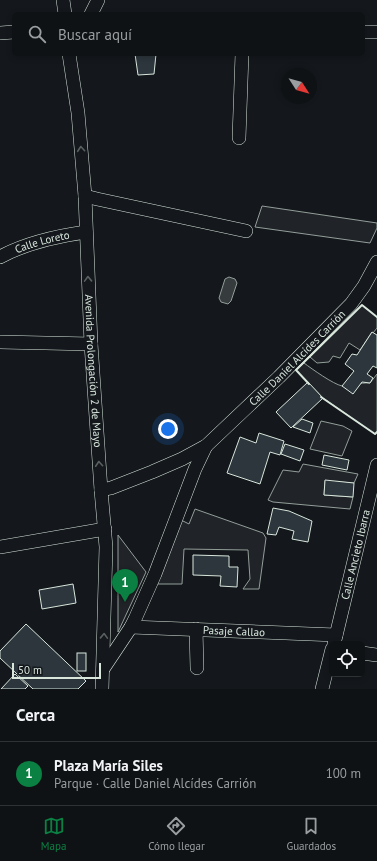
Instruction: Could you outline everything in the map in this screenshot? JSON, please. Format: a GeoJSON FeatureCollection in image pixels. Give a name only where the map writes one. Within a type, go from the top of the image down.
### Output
{"type":"FeatureCollection","features":[{"type":"Feature","properties":{"kind":"street"},"geometry":{"type":"LineString","coordinates":[[63,0],[65,12]]}},
{"type":"Feature","properties":{"kind":"street"},"geometry":{"type":"LineString","coordinates":[[92,12],[98,0]]}},
{"type":"Feature","properties":{"kind":"street"},"geometry":{"type":"LineString","coordinates":[[0,33],[12,32]]}},
{"type":"Feature","properties":{"kind":"street"},"geometry":{"type":"LineString","coordinates":[[365,32],[377,32]]}},
{"type":"Feature","properties":{"kind":"street","name":"Avenida Prolongación 2 de Mayo"},"geometry":{"type":"LineString","coordinates":[[70,56],[78,113],[85,196],[91,344],[105,529],[106,572],[102,689]]}},
{"type":"Feature","properties":{"kind":"street"},"geometry":{"type":"LineString","coordinates":[[239,138],[242,56]]}},
{"type":"Feature","properties":{"kind":"street"},"geometry":{"type":"LineString","coordinates":[[85,196],[97,200],[246,231]]}},
{"type":"Feature","properties":{"kind":"street","name":"Calle Loreto"},"geometry":{"type":"LineString","coordinates":[[0,256],[37,242],[86,232]]}},
{"type":"Feature","properties":{"kind":"street","name":"Calle Daniel Alcídes Carrión"},"geometry":{"type":"LineString","coordinates":[[101,490],[111,488],[158,470],[206,446],[279,377],[351,304],[364,286],[377,262]]}},
{"type":"Feature","properties":{"kind":"street"},"geometry":{"type":"LineString","coordinates":[[0,342],[91,344]]}},
{"type":"Feature","properties":{"kind":"street","name":"Calle Daniel Alcídes Carrión"},"geometry":{"type":"LineString","coordinates":[[103,670],[131,627],[155,574],[195,469],[206,446]]}},
{"type":"Feature","properties":{"kind":"street","name":"Calle Ancieto Ibarra"},"geometry":{"type":"LineString","coordinates":[[335,640],[377,464]]}},
{"type":"Feature","properties":{"kind":"street"},"geometry":{"type":"LineString","coordinates":[[0,547],[105,529]]}},
{"type":"Feature","properties":{"kind":"street","name":"Pasaje Callao"},"geometry":{"type":"LineString","coordinates":[[131,627],[196,629],[335,640]]}},
{"type":"Feature","properties":{"kind":"street"},"geometry":{"type":"LineString","coordinates":[[196,629],[197,668]]}},
{"type":"Feature","properties":{"kind":"street"},"geometry":{"type":"LineString","coordinates":[[365,653],[377,655]]}},
{"type":"Feature","properties":{"kind":"street"},"geometry":{"type":"LineString","coordinates":[[322,689],[329,661]]}},
{"type":"Feature","properties":{"kind":"shaded area"},"geometry":{"type":"Polygon","coordinates":[[[262,206],[377,223],[377,228],[370,243],[255,227],[262,206]]]}},
{"type":"Feature","properties":{"kind":"shaded area"},"geometry":{"type":"Polygon","coordinates":[[[229,277],[235,279],[237,283],[231,301],[228,304],[221,302],[219,298],[225,279],[229,277]]]}},
{"type":"Feature","properties":{"kind":"shaded area"},"geometry":{"type":"Polygon","coordinates":[[[362,305],[377,317],[377,328],[373,333],[372,332],[360,350],[349,343],[340,358],[333,356],[329,362],[317,363],[310,357],[362,305]]]}},
{"type":"Feature","properties":{"kind":"shaded area"},"geometry":{"type":"Polygon","coordinates":[[[304,363],[328,379],[342,386],[370,383],[377,374],[377,432],[375,434],[323,398],[296,370],[304,363]]]}},
{"type":"Feature","properties":{"kind":"shaded area"},"geometry":{"type":"Polygon","coordinates":[[[321,421],[343,426],[352,431],[342,456],[310,449],[321,421]]]}},
{"type":"Feature","properties":{"kind":"shaded area"},"geometry":{"type":"Polygon","coordinates":[[[303,464],[358,474],[354,483],[325,481],[324,495],[353,497],[350,509],[273,502],[268,500],[283,470],[299,472],[303,464]]]}},
{"type":"Feature","properties":{"kind":"shaded area"},"geometry":{"type":"Polygon","coordinates":[[[195,509],[263,533],[266,538],[259,589],[243,589],[250,579],[248,550],[184,549],[182,584],[155,584],[179,519],[189,524],[195,509]]]}},
{"type":"Feature","properties":{"kind":"shaded area"},"geometry":{"type":"Polygon","coordinates":[[[118,535],[146,572],[118,632],[118,535]]]}},
{"type":"Feature","properties":{"kind":"building"},"geometry":{"type":"Polygon","coordinates":[[[135,56],[156,56],[154,74],[138,75],[135,56]]]}},
{"type":"Feature","properties":{"kind":"building"},"geometry":{"type":"Polygon","coordinates":[[[372,332],[377,335],[377,368],[373,366],[367,374],[373,378],[370,383],[362,382],[353,394],[342,386],[354,371],[345,364],[352,354],[357,355],[372,332]]]}},
{"type":"Feature","properties":{"kind":"building"},"geometry":{"type":"Polygon","coordinates":[[[308,382],[323,398],[291,428],[276,412],[308,382]]]}},
{"type":"Feature","properties":{"kind":"building"},"geometry":{"type":"Polygon","coordinates":[[[302,419],[313,423],[310,433],[293,427],[302,419]]]}},
{"type":"Feature","properties":{"kind":"building"},"geometry":{"type":"Polygon","coordinates":[[[259,433],[284,441],[280,455],[270,452],[260,484],[227,473],[240,437],[256,443],[259,433]]]}},
{"type":"Feature","properties":{"kind":"building"},"geometry":{"type":"Polygon","coordinates":[[[285,444],[304,450],[300,461],[281,454],[285,444]]]}},
{"type":"Feature","properties":{"kind":"building"},"geometry":{"type":"Polygon","coordinates":[[[324,455],[349,460],[347,470],[322,465],[324,455]]]}},
{"type":"Feature","properties":{"kind":"building"},"geometry":{"type":"Polygon","coordinates":[[[325,480],[354,483],[353,497],[324,495],[325,480]]]}},
{"type":"Feature","properties":{"kind":"building"},"geometry":{"type":"Polygon","coordinates":[[[273,508],[289,511],[312,521],[308,542],[292,539],[294,531],[279,527],[276,535],[267,534],[273,508]]]}},
{"type":"Feature","properties":{"kind":"building"},"geometry":{"type":"Polygon","coordinates":[[[193,555],[229,556],[229,567],[238,567],[237,587],[220,586],[221,576],[193,575],[193,555]]]}},
{"type":"Feature","properties":{"kind":"building"},"geometry":{"type":"Polygon","coordinates":[[[73,584],[76,603],[42,609],[39,590],[73,584]]]}},
{"type":"Feature","properties":{"kind":"building"},"geometry":{"type":"Polygon","coordinates":[[[26,624],[86,681],[78,689],[33,689],[0,658],[0,651],[26,624]]]}},
{"type":"Feature","properties":{"kind":"building"},"geometry":{"type":"Polygon","coordinates":[[[77,653],[86,653],[86,671],[77,671],[77,653]]]}},
{"type":"Feature","properties":{"kind":"building"},"geometry":{"type":"Polygon","coordinates":[[[15,674],[28,686],[25,689],[1,689],[15,674]]]}},
{"type":"Feature","properties":{"kind":"wall"},"geometry":{"type":"LineString","coordinates":[[309,384],[296,370],[362,305],[377,317]]}},
{"type":"Feature","properties":{"kind":"wall"},"geometry":{"type":"LineString","coordinates":[[321,397],[375,434],[377,432]]}},
{"type":"Feature","properties":{"kind":"place","name":"Plaza María Siles"},"geometry":{"type":"Point","coordinates":[125,602]}}]}
